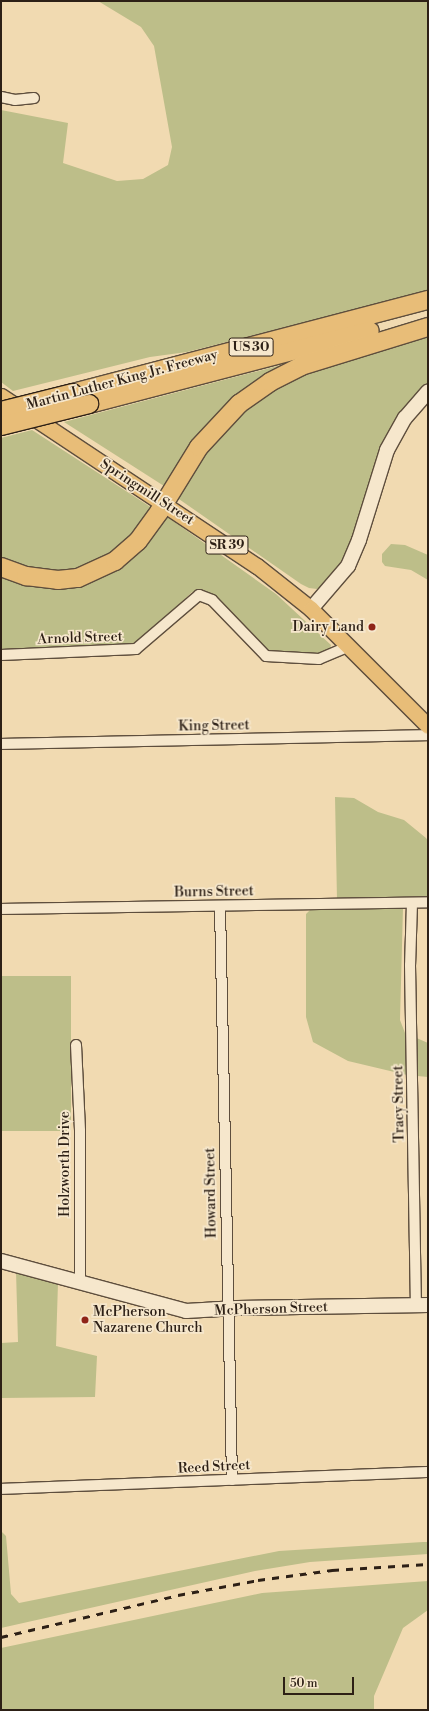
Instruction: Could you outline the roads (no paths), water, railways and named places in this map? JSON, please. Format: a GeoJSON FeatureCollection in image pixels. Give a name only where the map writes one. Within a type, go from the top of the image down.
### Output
{"type":"FeatureCollection","features":[{"type":"Feature","properties":{"kind":"highway","name":"Martin Luther King Jr. Freeway"},"geometry":{"type":"LineString","coordinates":[[1,411],[69,390],[184,364],[428,300]]}},
{"type":"Feature","properties":{"kind":"highway","name":"Martin Luther King Jr. Freeway"},"geometry":{"type":"LineString","coordinates":[[1,426],[428,316]]}},
{"type":"Feature","properties":{"kind":"highway"},"geometry":{"type":"LineString","coordinates":[[1,567],[26,576],[58,580],[78,578],[98,571],[128,551],[164,503],[187,464],[211,430],[239,404],[265,385],[288,372],[318,360],[428,327]]}},
{"type":"Feature","properties":{"kind":"highway"},"geometry":{"type":"LineString","coordinates":[[1,403],[69,390]]}},
{"type":"Feature","properties":{"kind":"main road","name":"Springmill Street"},"geometry":{"type":"LineString","coordinates":[[1,396],[236,551],[311,609],[428,726]]}},
{"type":"Feature","properties":{"kind":"street"},"geometry":{"type":"LineString","coordinates":[[1,97],[15,100],[34,98]]}},
{"type":"Feature","properties":{"kind":"street"},"geometry":{"type":"LineString","coordinates":[[311,609],[348,566],[390,444],[405,418],[428,392]]}},
{"type":"Feature","properties":{"kind":"street","name":"Arnold Street"},"geometry":{"type":"LineString","coordinates":[[1,655],[136,649],[198,595],[212,600],[266,656],[319,659],[349,646]]}},
{"type":"Feature","properties":{"kind":"street","name":"King Street"},"geometry":{"type":"LineString","coordinates":[[1,744],[428,735]]}},
{"type":"Feature","properties":{"kind":"street","name":"Tracy Street"},"geometry":{"type":"LineString","coordinates":[[412,902],[410,965],[422,1305]]}},
{"type":"Feature","properties":{"kind":"street","name":"Burns Street"},"geometry":{"type":"LineString","coordinates":[[1,909],[428,902]]}},
{"type":"Feature","properties":{"kind":"street","name":"Howard Street"},"geometry":{"type":"LineString","coordinates":[[220,906],[227,1309],[232,1480]]}},
{"type":"Feature","properties":{"kind":"street","name":"Holzworth Drive"},"geometry":{"type":"LineString","coordinates":[[76,1045],[80,1131],[80,1283]]}},
{"type":"Feature","properties":{"kind":"street","name":"McPherson Street"},"geometry":{"type":"LineString","coordinates":[[1,1261],[186,1312],[227,1309],[422,1305]]}},
{"type":"Feature","properties":{"kind":"street","name":"Reed Street"},"geometry":{"type":"LineString","coordinates":[[1,1489],[428,1472]]}},
{"type":"Feature","properties":{"kind":"railway"},"geometry":{"type":"LineString","coordinates":[[1,1637],[178,1595],[258,1580],[332,1570],[428,1564]]}},
{"type":"Feature","properties":{"kind":"place","name":"Dairy Land"},"geometry":{"type":"Point","coordinates":[372,627]}},
{"type":"Feature","properties":{"kind":"place","name":"McPherson Nazarene Church"},"geometry":{"type":"Point","coordinates":[85,1320]}}]}
